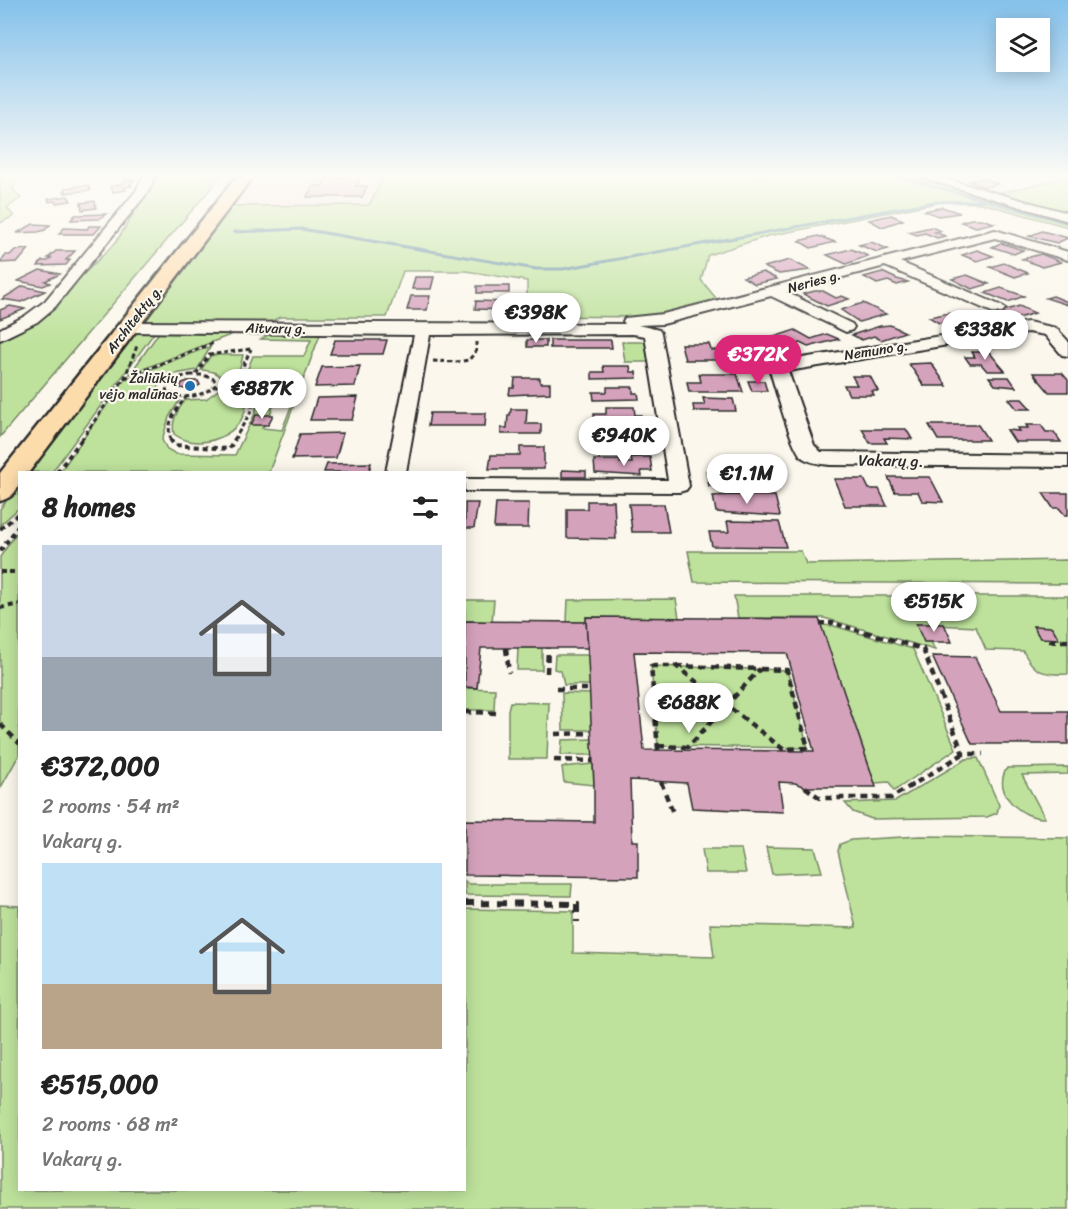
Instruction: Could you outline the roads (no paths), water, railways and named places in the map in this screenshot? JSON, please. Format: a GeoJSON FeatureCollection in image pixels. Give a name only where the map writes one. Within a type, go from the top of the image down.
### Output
{"type":"FeatureCollection","features":[{"type":"Feature","properties":{"kind":"main road","name":"Architektų g."},"geometry":{"type":"LineString","coordinates":[[0,457],[42,422],[138,327],[176,254],[192,231]]}},
{"type":"Feature","properties":{"kind":"main road","name":"Architektų g."},"geometry":{"type":"LineString","coordinates":[[0,492],[42,422],[196,231]]}},
{"type":"Feature","properties":{"kind":"street"},"geometry":{"type":"LineString","coordinates":[[0,335],[31,319],[50,304],[111,231]]}},
{"type":"Feature","properties":{"kind":"street","name":"Neries g."},"geometry":{"type":"LineString","coordinates":[[276,328],[280,323],[292,320],[663,319],[995,234],[1068,256]]}},
{"type":"Feature","properties":{"kind":"street"},"geometry":{"type":"LineString","coordinates":[[887,262],[997,309]]}},
{"type":"Feature","properties":{"kind":"street"},"geometry":{"type":"LineString","coordinates":[[774,291],[846,327]]}},
{"type":"Feature","properties":{"kind":"street","name":"Aitvarų g."},"geometry":{"type":"LineString","coordinates":[[138,327],[423,330],[633,329],[653,333],[679,486],[466,484]]}},
{"type":"Feature","properties":{"kind":"street","name":"Nemuno g."},"geometry":{"type":"LineString","coordinates":[[783,366],[1028,327],[1050,331],[1068,351]]}},
{"type":"Feature","properties":{"kind":"street"},"geometry":{"type":"LineString","coordinates":[[396,471],[429,359],[423,330]]}},
{"type":"Feature","properties":{"kind":"street","name":"Vakarų g."},"geometry":{"type":"LineString","coordinates":[[783,366],[779,371],[800,438],[808,452],[816,457],[861,461],[1068,461]]}},
{"type":"Feature","properties":{"kind":"waterway"},"geometry":{"type":"LineString","coordinates":[[234,232],[247,231]]}},
{"type":"Feature","properties":{"kind":"waterway"},"geometry":{"type":"LineString","coordinates":[[315,231],[536,269],[563,269],[771,231]]}},
{"type":"Feature","properties":{"kind":"place","name":"Žaliūkių vėjo malūnas"},"geometry":{"type":"Point","coordinates":[190,386]}}]}
